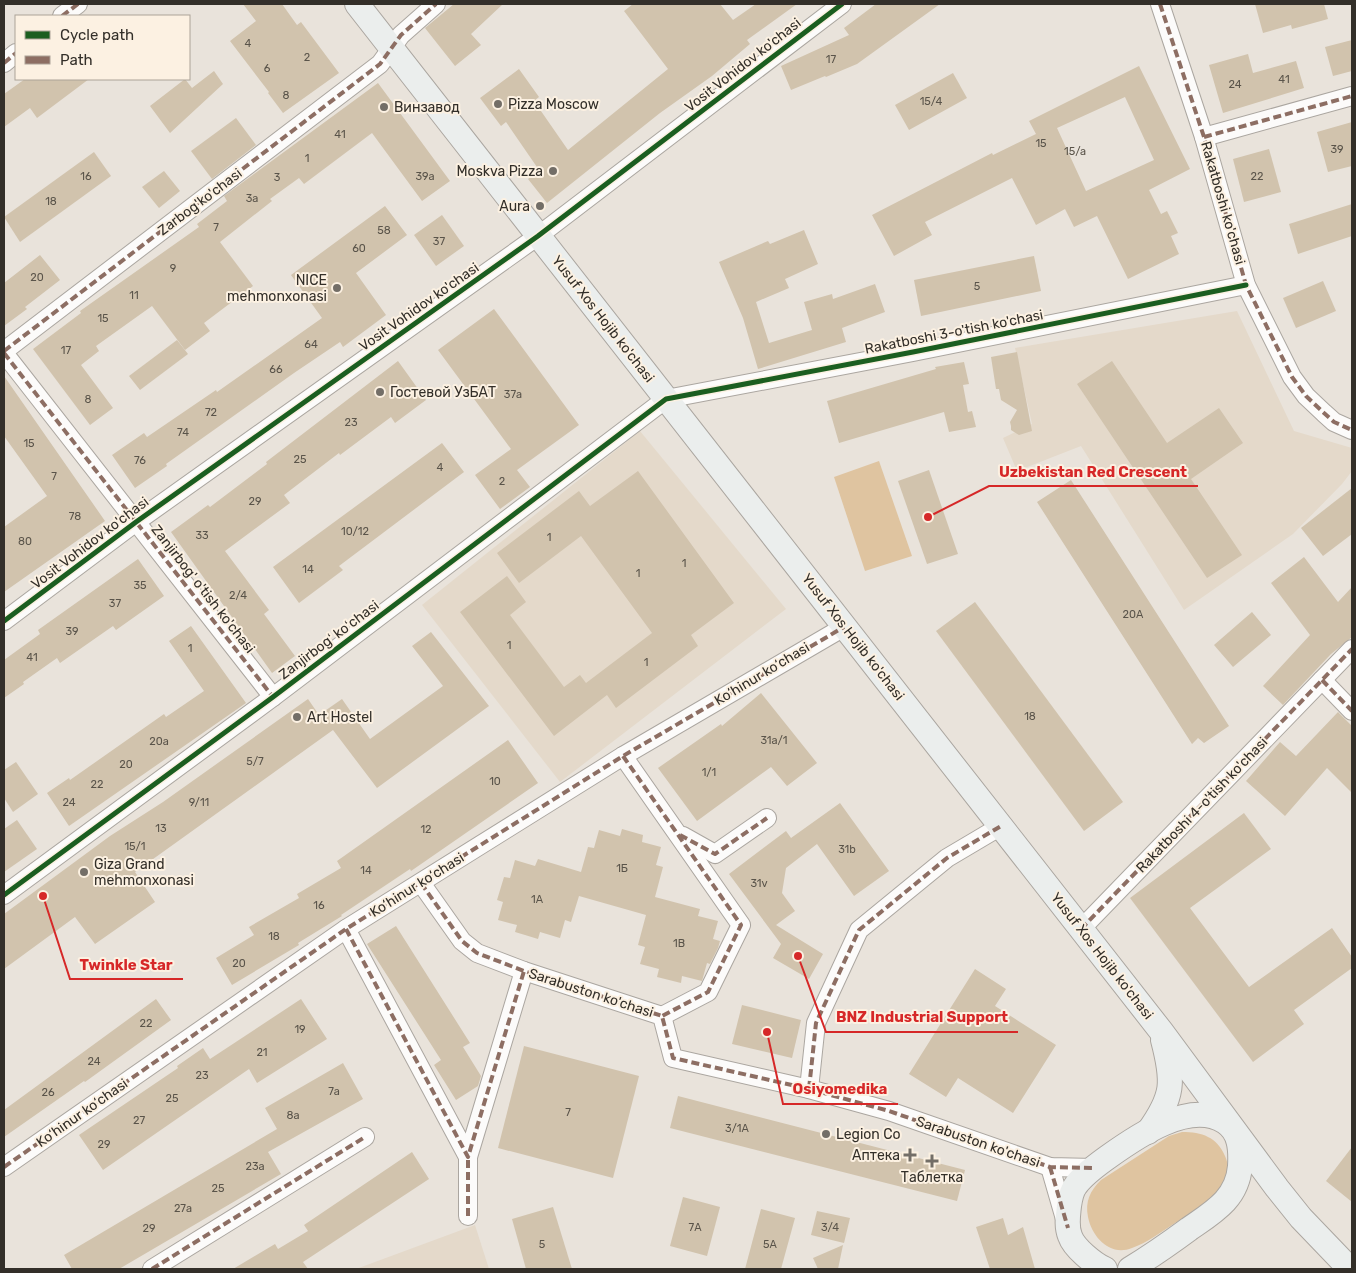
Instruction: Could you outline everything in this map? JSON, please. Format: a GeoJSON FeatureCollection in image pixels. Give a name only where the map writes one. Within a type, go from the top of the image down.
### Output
{"type":"FeatureCollection","features":[{"type":"Feature","properties":{"kind":"main road","name":"Yusuf Xos Hojib ko'chasi"},"geometry":{"type":"LineString","coordinates":[[356,4],[1161,1030],[1301,1218],[1350,1269]]}},
{"type":"Feature","properties":{"kind":"main road"},"geometry":{"type":"LineString","coordinates":[[1148,1132],[1166,1104],[1171,1082],[1161,1030]]}},
{"type":"Feature","properties":{"kind":"main road"},"geometry":{"type":"LineString","coordinates":[[1105,1269],[1085,1255],[1070,1238],[1068,1228],[1070,1202],[1076,1186],[1094,1168],[1123,1146],[1176,1119],[1198,1115],[1216,1118],[1224,1122],[1235,1131],[1240,1154],[1236,1184],[1226,1200],[1208,1216],[1130,1269]]}},
{"type":"Feature","properties":{"kind":"main road","name":"Sarabuston ko'chasi"},"geometry":{"type":"LineString","coordinates":[[1068,1228],[1074,1269]]}},
{"type":"Feature","properties":{"kind":"street"},"geometry":{"type":"LineString","coordinates":[[63,15],[78,4]]}},
{"type":"Feature","properties":{"kind":"street","name":"Zarbog'ko'chasi"},"geometry":{"type":"LineString","coordinates":[[4,352],[380,64],[401,35],[436,4]]}},
{"type":"Feature","properties":{"kind":"street","name":"Vosit Vohidov ko'chasi"},"geometry":{"type":"LineString","coordinates":[[4,621],[136,522],[538,236],[842,4]]}},
{"type":"Feature","properties":{"kind":"street","name":"Rakatboshi ko'chasi"},"geometry":{"type":"LineString","coordinates":[[1160,4],[1204,137],[1246,285],[1292,377],[1306,396],[1334,422],[1352,430]]}},
{"type":"Feature","properties":{"kind":"street"},"geometry":{"type":"LineString","coordinates":[[4,63],[15,54]]}},
{"type":"Feature","properties":{"kind":"street"},"geometry":{"type":"LineString","coordinates":[[1204,137],[1352,96]]}},
{"type":"Feature","properties":{"kind":"street","name":"Rakatboshi 3-o'tish ko'chasi"},"geometry":{"type":"LineString","coordinates":[[666,399],[913,352],[1246,285]]}},
{"type":"Feature","properties":{"kind":"street","name":"Zanjirbog' o'tish ko'chasi"},"geometry":{"type":"LineString","coordinates":[[4,352],[273,697]]}},
{"type":"Feature","properties":{"kind":"street","name":"Zanjirbogʻ koʻchasi"},"geometry":{"type":"LineString","coordinates":[[4,895],[273,697],[666,399]]}},
{"type":"Feature","properties":{"kind":"street","name":"Ko‘hinur ko‘chasi"},"geometry":{"type":"LineString","coordinates":[[4,1167],[346,930],[623,756],[844,626]]}},
{"type":"Feature","properties":{"kind":"street","name":"Rakatboshi 4-o'tish ko'chasi"},"geometry":{"type":"LineString","coordinates":[[1081,929],[1352,649]]}},
{"type":"Feature","properties":{"kind":"street"},"geometry":{"type":"LineString","coordinates":[[1322,680],[1352,711]]}},
{"type":"Feature","properties":{"kind":"street"},"geometry":{"type":"LineString","coordinates":[[623,756],[741,925],[708,992],[662,1016]]}},
{"type":"Feature","properties":{"kind":"street"},"geometry":{"type":"LineString","coordinates":[[678,834],[715,854],[766,818]]}},
{"type":"Feature","properties":{"kind":"street"},"geometry":{"type":"LineString","coordinates":[[809,1089],[816,1023],[859,930],[947,858],[1001,826]]}},
{"type":"Feature","properties":{"kind":"street","name":"Sarabuston ko'chasi"},"geometry":{"type":"LineString","coordinates":[[421,883],[462,941],[477,953],[524,971],[662,1016],[673,1058],[809,1089],[889,1111],[1050,1167],[1094,1168]]}},
{"type":"Feature","properties":{"kind":"street"},"geometry":{"type":"LineString","coordinates":[[346,930],[468,1157]]}},
{"type":"Feature","properties":{"kind":"street"},"geometry":{"type":"LineString","coordinates":[[468,1216],[468,1157],[524,971]]}},
{"type":"Feature","properties":{"kind":"street"},"geometry":{"type":"LineString","coordinates":[[152,1269],[365,1137]]}},
{"type":"Feature","properties":{"kind":"street","name":"Sarabuston ko'chasi"},"geometry":{"type":"LineString","coordinates":[[1050,1167],[1068,1228]]}},
{"type":"Feature","properties":{"kind":"shaded area"},"geometry":{"type":"Polygon","coordinates":[[[1237,311],[1294,431],[1352,448],[1352,471],[1342,484],[1293,534],[1184,610],[1081,446],[1017,471],[1003,438],[1032,424],[1015,348],[1237,311]]]}},
{"type":"Feature","properties":{"kind":"shaded area"},"geometry":{"type":"Polygon","coordinates":[[[640,431],[786,609],[560,782],[422,605],[640,431]]]}},
{"type":"Feature","properties":{"kind":"shaded area"},"geometry":{"type":"Polygon","coordinates":[[[879,461],[912,556],[865,571],[834,477],[879,461]]]}},
{"type":"Feature","properties":{"kind":"shaded area"},"geometry":{"type":"Polygon","coordinates":[[[1182,1132],[1196,1133],[1208,1137],[1218,1144],[1222,1150],[1228,1167],[1226,1179],[1220,1190],[1213,1198],[1199,1208],[1138,1246],[1116,1250],[1103,1243],[1093,1232],[1087,1211],[1089,1197],[1094,1188],[1101,1180],[1169,1136],[1182,1132]]]}},
{"type":"Feature","properties":{"kind":"shaded area"},"geometry":{"type":"Polygon","coordinates":[[[475,1225],[489,1269],[356,1269],[475,1225]]]}},
{"type":"Feature","properties":{"kind":"building"},"geometry":{"type":"Polygon","coordinates":[[[243,4],[282,4],[297,25],[301,22],[339,73],[283,113],[230,41],[256,21],[243,4]]]}},
{"type":"Feature","properties":{"kind":"building"},"geometry":{"type":"Polygon","coordinates":[[[454,4],[503,4],[471,34],[481,45],[455,66],[425,28],[454,4]]]}},
{"type":"Feature","properties":{"kind":"building"},"geometry":{"type":"Polygon","coordinates":[[[633,4],[720,4],[733,20],[756,4],[797,4],[747,40],[750,44],[712,76],[660,113],[547,203],[528,179],[539,170],[506,122],[501,126],[480,98],[519,69],[539,97],[534,101],[568,150],[668,69],[624,11],[633,4]]]}},
{"type":"Feature","properties":{"kind":"building"},"geometry":{"type":"Polygon","coordinates":[[[876,4],[940,4],[857,64],[791,90],[781,66],[849,35],[844,28],[876,4]]]}},
{"type":"Feature","properties":{"kind":"building"},"geometry":{"type":"Polygon","coordinates":[[[1255,4],[1324,4],[1328,19],[1292,29],[1291,25],[1263,33],[1255,4]]]}},
{"type":"Feature","properties":{"kind":"building"},"geometry":{"type":"Polygon","coordinates":[[[1352,40],[1352,71],[1333,76],[1325,47],[1352,40]]]}},
{"type":"Feature","properties":{"kind":"building"},"geometry":{"type":"Polygon","coordinates":[[[1248,54],[1253,73],[1296,61],[1304,88],[1223,113],[1209,65],[1248,54]]]}},
{"type":"Feature","properties":{"kind":"building"},"geometry":{"type":"Polygon","coordinates":[[[1139,66],[1190,169],[1149,190],[1161,214],[1167,211],[1178,233],[1171,236],[1179,254],[1128,279],[1097,216],[1074,227],[1065,209],[1036,225],[1012,178],[925,222],[932,235],[894,256],[872,215],[992,153],[993,155],[1036,134],[1029,121],[1139,66]],[[1125,97],[1057,128],[1086,191],[1154,160],[1125,97]]]}},
{"type":"Feature","properties":{"kind":"building"},"geometry":{"type":"Polygon","coordinates":[[[214,71],[223,84],[170,133],[150,106],[184,80],[192,88],[214,71]]]}},
{"type":"Feature","properties":{"kind":"building"},"geometry":{"type":"Polygon","coordinates":[[[953,73],[967,98],[909,130],[895,105],[953,73]]]}},
{"type":"Feature","properties":{"kind":"building"},"geometry":{"type":"Polygon","coordinates":[[[24,80],[88,80],[37,118],[30,108],[4,127],[4,94],[24,80]]]}},
{"type":"Feature","properties":{"kind":"building"},"geometry":{"type":"Polygon","coordinates":[[[378,83],[450,181],[422,201],[372,133],[304,184],[299,178],[270,199],[272,201],[220,242],[253,286],[204,323],[210,331],[185,350],[152,306],[96,346],[99,351],[81,365],[113,408],[90,425],[33,349],[81,313],[80,311],[199,227],[197,224],[227,201],[224,196],[378,83]]]}},
{"type":"Feature","properties":{"kind":"building"},"geometry":{"type":"Polygon","coordinates":[[[236,118],[256,145],[212,179],[191,151],[236,118]]]}},
{"type":"Feature","properties":{"kind":"building"},"geometry":{"type":"Polygon","coordinates":[[[1352,122],[1352,166],[1328,172],[1317,132],[1352,122]]]}},
{"type":"Feature","properties":{"kind":"building"},"geometry":{"type":"Polygon","coordinates":[[[1269,149],[1281,192],[1244,202],[1233,159],[1269,149]]]}},
{"type":"Feature","properties":{"kind":"building"},"geometry":{"type":"Polygon","coordinates":[[[94,152],[111,176],[20,242],[4,217],[94,152]]]}},
{"type":"Feature","properties":{"kind":"building"},"geometry":{"type":"Polygon","coordinates":[[[164,171],[180,191],[159,208],[142,187],[164,171]]]}},
{"type":"Feature","properties":{"kind":"building"},"geometry":{"type":"Polygon","coordinates":[[[1352,204],[1352,236],[1298,254],[1289,224],[1352,204]]]}},
{"type":"Feature","properties":{"kind":"building"},"geometry":{"type":"Polygon","coordinates":[[[385,206],[407,235],[356,273],[386,315],[343,347],[340,342],[294,373],[135,488],[112,455],[144,433],[147,437],[216,390],[217,392],[322,318],[291,275],[385,206]]]}},
{"type":"Feature","properties":{"kind":"building"},"geometry":{"type":"Polygon","coordinates":[[[442,215],[464,246],[436,266],[414,235],[442,215]]]}},
{"type":"Feature","properties":{"kind":"building"},"geometry":{"type":"Polygon","coordinates":[[[804,230],[818,264],[785,279],[789,288],[756,302],[769,343],[812,330],[804,302],[832,294],[833,299],[875,284],[885,312],[842,328],[846,342],[758,369],[743,318],[719,262],[768,241],[770,244],[804,230]]]}},
{"type":"Feature","properties":{"kind":"building"},"geometry":{"type":"Polygon","coordinates":[[[40,255],[60,280],[4,326],[4,283],[40,255]]]}},
{"type":"Feature","properties":{"kind":"building"},"geometry":{"type":"Polygon","coordinates":[[[1034,256],[1041,291],[921,316],[914,280],[1034,256]]]}},
{"type":"Feature","properties":{"kind":"building"},"geometry":{"type":"Polygon","coordinates":[[[1323,281],[1336,311],[1296,328],[1283,298],[1323,281]]]}},
{"type":"Feature","properties":{"kind":"building"},"geometry":{"type":"Polygon","coordinates":[[[494,309],[579,425],[517,470],[530,487],[500,509],[475,475],[511,449],[438,350],[494,309]]]}},
{"type":"Feature","properties":{"kind":"building"},"geometry":{"type":"Polygon","coordinates":[[[177,340],[188,354],[140,390],[129,376],[177,340]]]}},
{"type":"Feature","properties":{"kind":"building"},"geometry":{"type":"Polygon","coordinates":[[[1017,352],[1032,431],[1019,435],[1011,430],[1010,422],[1017,410],[1001,400],[999,389],[996,389],[991,357],[1017,352]]]}},
{"type":"Feature","properties":{"kind":"building"},"geometry":{"type":"Polygon","coordinates":[[[398,361],[426,400],[395,423],[391,417],[340,455],[339,453],[284,495],[290,503],[225,551],[269,610],[264,614],[295,656],[272,673],[171,532],[208,505],[210,507],[398,361]]]}},
{"type":"Feature","properties":{"kind":"building"},"geometry":{"type":"Polygon","coordinates":[[[1112,361],[1167,443],[1219,408],[1243,443],[1191,479],[1242,555],[1207,578],[1077,384],[1112,361]]]}},
{"type":"Feature","properties":{"kind":"building"},"geometry":{"type":"Polygon","coordinates":[[[964,362],[969,384],[963,385],[968,412],[972,411],[976,427],[949,432],[944,412],[839,443],[827,401],[936,369],[935,367],[964,362]]]}},
{"type":"Feature","properties":{"kind":"building"},"geometry":{"type":"Polygon","coordinates":[[[4,376],[105,521],[4,592],[4,527],[47,496],[4,436],[4,376]]]}},
{"type":"Feature","properties":{"kind":"building"},"geometry":{"type":"Polygon","coordinates":[[[442,443],[464,472],[339,566],[343,570],[299,603],[273,567],[442,443]]]}},
{"type":"Feature","properties":{"kind":"building"},"geometry":{"type":"Polygon","coordinates":[[[929,470],[958,554],[927,564],[898,481],[929,470]]]}},
{"type":"Feature","properties":{"kind":"building"},"geometry":{"type":"Polygon","coordinates":[[[638,471],[734,603],[691,635],[698,646],[616,708],[607,695],[554,736],[460,612],[507,576],[526,602],[510,615],[564,687],[580,675],[586,683],[652,633],[581,536],[519,583],[497,553],[579,491],[590,506],[638,471]]]}},
{"type":"Feature","properties":{"kind":"building"},"geometry":{"type":"Polygon","coordinates":[[[1071,480],[1229,726],[1204,743],[1198,738],[1192,744],[1037,502],[1071,480]]]}},
{"type":"Feature","properties":{"kind":"building"},"geometry":{"type":"Polygon","coordinates":[[[1352,488],[1352,534],[1323,556],[1301,528],[1352,488]]]}},
{"type":"Feature","properties":{"kind":"building"},"geometry":{"type":"Polygon","coordinates":[[[1304,557],[1338,602],[1352,587],[1352,637],[1331,654],[1283,705],[1263,686],[1310,635],[1271,583],[1304,557]]]}},
{"type":"Feature","properties":{"kind":"building"},"geometry":{"type":"Polygon","coordinates":[[[138,559],[164,596],[116,630],[113,626],[60,663],[57,658],[4,698],[4,660],[40,634],[38,630],[138,559]]]}},
{"type":"Feature","properties":{"kind":"building"},"geometry":{"type":"Polygon","coordinates":[[[975,602],[1123,802],[1084,831],[936,631],[975,602]]]}},
{"type":"Feature","properties":{"kind":"building"},"geometry":{"type":"Polygon","coordinates":[[[1252,612],[1271,635],[1233,667],[1214,645],[1252,612]]]}},
{"type":"Feature","properties":{"kind":"building"},"geometry":{"type":"Polygon","coordinates":[[[191,626],[246,703],[69,826],[47,793],[69,778],[70,780],[164,714],[166,717],[204,691],[169,641],[191,626]]]}},
{"type":"Feature","properties":{"kind":"building"},"geometry":{"type":"Polygon","coordinates":[[[431,632],[489,706],[377,788],[333,730],[135,872],[155,902],[95,944],[75,917],[4,969],[4,914],[110,836],[163,802],[308,699],[319,715],[342,699],[370,739],[443,686],[412,646],[431,632]]]}},
{"type":"Feature","properties":{"kind":"building"},"geometry":{"type":"Polygon","coordinates":[[[761,693],[817,763],[787,786],[771,767],[697,821],[658,768],[721,724],[722,726],[761,693]]]}},
{"type":"Feature","properties":{"kind":"building"},"geometry":{"type":"Polygon","coordinates":[[[1338,712],[1352,726],[1352,793],[1327,768],[1285,816],[1246,781],[1280,742],[1296,756],[1338,712]]]}},
{"type":"Feature","properties":{"kind":"building"},"geometry":{"type":"Polygon","coordinates":[[[508,740],[538,783],[411,871],[410,869],[342,916],[298,943],[299,945],[232,985],[216,958],[254,935],[249,927],[299,898],[297,894],[341,868],[337,861],[508,740]]]}},
{"type":"Feature","properties":{"kind":"building"},"geometry":{"type":"Polygon","coordinates":[[[16,762],[38,794],[13,812],[4,798],[4,770],[16,762]]]}},
{"type":"Feature","properties":{"kind":"building"},"geometry":{"type":"Polygon","coordinates":[[[840,803],[889,871],[854,896],[817,844],[786,868],[782,893],[795,911],[776,925],[823,954],[809,979],[773,958],[781,944],[729,874],[786,831],[791,838],[840,803]]]}},
{"type":"Feature","properties":{"kind":"building"},"geometry":{"type":"Polygon","coordinates":[[[1244,813],[1271,849],[1190,908],[1249,987],[1332,928],[1352,957],[1352,968],[1294,1010],[1304,1024],[1253,1062],[1130,898],[1244,813]]]}},
{"type":"Feature","properties":{"kind":"building"},"geometry":{"type":"Polygon","coordinates":[[[17,820],[37,849],[4,872],[4,829],[17,820]]]}},
{"type":"Feature","properties":{"kind":"building"},"geometry":{"type":"Polygon","coordinates":[[[622,829],[643,835],[642,842],[661,847],[656,865],[663,867],[655,897],[700,909],[698,916],[718,921],[713,939],[720,941],[710,964],[707,963],[702,981],[682,976],[681,983],[657,977],[659,969],[640,964],[645,947],[638,945],[646,915],[579,896],[571,922],[565,920],[560,938],[540,932],[538,939],[515,932],[517,925],[498,920],[503,902],[497,900],[504,877],[510,878],[515,860],[535,866],[538,859],[581,872],[588,847],[594,848],[599,830],[620,836],[622,829]]]}},
{"type":"Feature","properties":{"kind":"building"},"geometry":{"type":"Polygon","coordinates":[[[396,926],[470,1043],[463,1047],[481,1076],[478,1086],[456,1100],[434,1065],[441,1060],[367,944],[396,926]]]}},
{"type":"Feature","properties":{"kind":"building"},"geometry":{"type":"Polygon","coordinates":[[[975,969],[1006,989],[995,1006],[1056,1045],[1013,1113],[958,1078],[946,1097],[909,1074],[975,969]]]}},
{"type":"Feature","properties":{"kind":"building"},"geometry":{"type":"Polygon","coordinates":[[[156,999],[171,1020],[4,1137],[4,1110],[156,999]]]}},
{"type":"Feature","properties":{"kind":"building"},"geometry":{"type":"Polygon","coordinates":[[[301,999],[327,1039],[257,1083],[249,1069],[103,1170],[79,1135],[178,1068],[177,1066],[203,1048],[210,1059],[301,999]]]}},
{"type":"Feature","properties":{"kind":"building"},"geometry":{"type":"Polygon","coordinates":[[[742,1005],[801,1020],[792,1058],[732,1044],[742,1005]]]}},
{"type":"Feature","properties":{"kind":"building"},"geometry":{"type":"Polygon","coordinates":[[[524,1046],[639,1076],[613,1178],[498,1148],[524,1046]]]}},
{"type":"Feature","properties":{"kind":"building"},"geometry":{"type":"Polygon","coordinates":[[[343,1063],[363,1099],[268,1152],[281,1174],[119,1269],[72,1269],[64,1255],[277,1129],[265,1108],[343,1063]]]}},
{"type":"Feature","properties":{"kind":"building"},"geometry":{"type":"Polygon","coordinates":[[[678,1096],[965,1170],[957,1201],[670,1128],[678,1096]]]}},
{"type":"Feature","properties":{"kind":"building"},"geometry":{"type":"Polygon","coordinates":[[[1352,1147],[1352,1202],[1326,1181],[1352,1147]]]}},
{"type":"Feature","properties":{"kind":"building"},"geometry":{"type":"Polygon","coordinates":[[[412,1152],[429,1179],[303,1262],[308,1269],[233,1269],[275,1244],[278,1249],[308,1231],[304,1225],[412,1152]]]}},
{"type":"Feature","properties":{"kind":"building"},"geometry":{"type":"Polygon","coordinates":[[[683,1197],[720,1207],[707,1256],[670,1246],[683,1197]]]}},
{"type":"Feature","properties":{"kind":"building"},"geometry":{"type":"Polygon","coordinates":[[[553,1207],[572,1269],[526,1269],[512,1219],[553,1207]]]}},
{"type":"Feature","properties":{"kind":"building"},"geometry":{"type":"Polygon","coordinates":[[[761,1209],[795,1218],[781,1269],[745,1269],[761,1209]]]}},
{"type":"Feature","properties":{"kind":"building"},"geometry":{"type":"Polygon","coordinates":[[[817,1211],[850,1218],[844,1243],[811,1235],[817,1211]]]}},
{"type":"Feature","properties":{"kind":"building"},"geometry":{"type":"Polygon","coordinates":[[[1003,1218],[1008,1235],[1023,1227],[1035,1269],[990,1269],[976,1227],[1003,1218]]]}},
{"type":"Feature","properties":{"kind":"building"},"geometry":{"type":"Polygon","coordinates":[[[843,1245],[838,1269],[818,1269],[813,1258],[843,1245]]]}},
{"type":"Feature","properties":{"kind":"marked path"},"geometry":{"type":"LineString","coordinates":[[63,15],[78,4]]}},
{"type":"Feature","properties":{"kind":"marked path"},"geometry":{"type":"LineString","coordinates":[[4,351],[380,64],[401,35],[436,4]]}},
{"type":"Feature","properties":{"kind":"marked path"},"geometry":{"type":"LineString","coordinates":[[1160,4],[1204,137],[1246,285],[1292,377],[1306,396],[1334,422],[1352,430]]}},
{"type":"Feature","properties":{"kind":"marked path"},"geometry":{"type":"LineString","coordinates":[[4,63],[15,54]]}},
{"type":"Feature","properties":{"kind":"marked path"},"geometry":{"type":"LineString","coordinates":[[1204,137],[1352,96]]}},
{"type":"Feature","properties":{"kind":"marked path"},"geometry":{"type":"LineString","coordinates":[[4,353],[273,697]]}},
{"type":"Feature","properties":{"kind":"marked path"},"geometry":{"type":"LineString","coordinates":[[4,1167],[346,929],[623,756],[844,627]]}},
{"type":"Feature","properties":{"kind":"marked path"},"geometry":{"type":"LineString","coordinates":[[1081,929],[1352,649]]}},
{"type":"Feature","properties":{"kind":"marked path"},"geometry":{"type":"LineString","coordinates":[[1322,680],[1352,711]]}},
{"type":"Feature","properties":{"kind":"marked path"},"geometry":{"type":"LineString","coordinates":[[623,756],[741,925],[708,992],[662,1016]]}},
{"type":"Feature","properties":{"kind":"marked path"},"geometry":{"type":"LineString","coordinates":[[680,835],[715,854],[767,818]]}},
{"type":"Feature","properties":{"kind":"marked path"},"geometry":{"type":"LineString","coordinates":[[809,1089],[816,1023],[859,930],[947,858],[1001,826]]}},
{"type":"Feature","properties":{"kind":"marked path"},"geometry":{"type":"LineString","coordinates":[[421,883],[462,941],[477,953],[524,971],[662,1016],[673,1058],[809,1089],[889,1111],[1050,1167],[1094,1168]]}},
{"type":"Feature","properties":{"kind":"marked path"},"geometry":{"type":"LineString","coordinates":[[346,929],[468,1157],[524,971]]}},
{"type":"Feature","properties":{"kind":"marked path"},"geometry":{"type":"LineString","coordinates":[[152,1269],[365,1137]]}},
{"type":"Feature","properties":{"kind":"marked path"},"geometry":{"type":"LineString","coordinates":[[468,1157],[468,1216]]}},
{"type":"Feature","properties":{"kind":"marked path"},"geometry":{"type":"LineString","coordinates":[[1050,1167],[1068,1228]]}},
{"type":"Feature","properties":{"kind":"cycle path"},"geometry":{"type":"LineString","coordinates":[[4,621],[136,522],[538,236],[842,4]]}},
{"type":"Feature","properties":{"kind":"cycle path"},"geometry":{"type":"LineString","coordinates":[[4,895],[273,697],[666,399],[913,352],[1246,285]]}},
{"type":"Feature","properties":{"kind":"place","name":"Pizza Moscow"},"geometry":{"type":"Point","coordinates":[498,104]}},
{"type":"Feature","properties":{"kind":"place","name":"Винзавод"},"geometry":{"type":"Point","coordinates":[384,107]}},
{"type":"Feature","properties":{"kind":"place","name":"Moskva Pizza"},"geometry":{"type":"Point","coordinates":[553,171]}},
{"type":"Feature","properties":{"kind":"place","name":"Aura"},"geometry":{"type":"Point","coordinates":[540,206]}},
{"type":"Feature","properties":{"kind":"place","name":"NICE mehmonxonasi"},"geometry":{"type":"Point","coordinates":[337,288]}},
{"type":"Feature","properties":{"kind":"place","name":"Гостевой УзБАТ"},"geometry":{"type":"Point","coordinates":[380,392]}},
{"type":"Feature","properties":{"kind":"place","name":"Uzbekistan Red Crescent"},"geometry":{"type":"Point","coordinates":[928,517]}},
{"type":"Feature","properties":{"kind":"place","name":"Art Hostel"},"geometry":{"type":"Point","coordinates":[297,717]}},
{"type":"Feature","properties":{"kind":"place","name":"Giza Grand mehmonxonasi"},"geometry":{"type":"Point","coordinates":[84,872]}},
{"type":"Feature","properties":{"kind":"place","name":"Twinkle Star"},"geometry":{"type":"Point","coordinates":[43,896]}},
{"type":"Feature","properties":{"kind":"place","name":"BNZ Industrial Support"},"geometry":{"type":"Point","coordinates":[798,956]}},
{"type":"Feature","properties":{"kind":"place","name":"Osiyomedika"},"geometry":{"type":"Point","coordinates":[767,1032]}},
{"type":"Feature","properties":{"kind":"place","name":"Legion Co"},"geometry":{"type":"Point","coordinates":[826,1134]}},
{"type":"Feature","properties":{"kind":"place","name":"Аптека"},"geometry":{"type":"Point","coordinates":[910,1155]}},
{"type":"Feature","properties":{"kind":"place","name":"Таблетка"},"geometry":{"type":"Point","coordinates":[932,1161]}}]}
